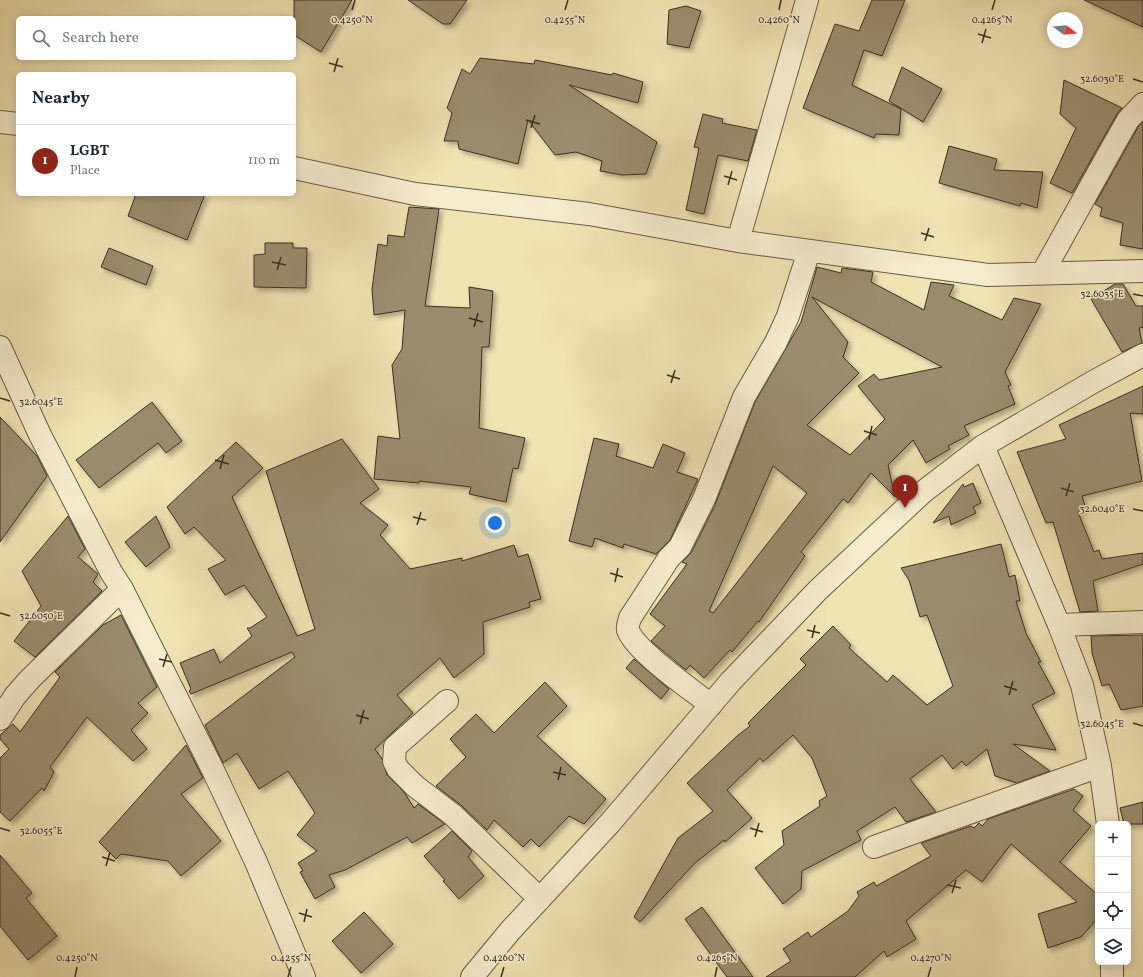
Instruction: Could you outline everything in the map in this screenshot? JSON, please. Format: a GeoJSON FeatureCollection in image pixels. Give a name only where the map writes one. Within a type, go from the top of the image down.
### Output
{"type":"FeatureCollection","features":[{"type":"Feature","properties":{"kind":"street"},"geometry":{"type":"LineString","coordinates":[[738,241],[807,0]]}},
{"type":"Feature","properties":{"kind":"street"},"geometry":{"type":"LineString","coordinates":[[1042,274],[1128,120],[1143,104]]}},
{"type":"Feature","properties":{"kind":"street"},"geometry":{"type":"LineString","coordinates":[[0,122],[16,124]]}},
{"type":"Feature","properties":{"kind":"street"},"geometry":{"type":"LineString","coordinates":[[296,168],[415,194],[589,214],[738,241],[988,275],[1143,271]]}},
{"type":"Feature","properties":{"kind":"street"},"geometry":{"type":"LineString","coordinates":[[711,705],[648,655],[634,640],[628,625],[630,618],[669,558],[680,547],[704,499],[744,397],[776,342],[788,316],[809,251]]}},
{"type":"Feature","properties":{"kind":"street"},"geometry":{"type":"LineString","coordinates":[[0,347],[40,435],[110,572],[122,590],[206,756],[256,862],[304,977]]}},
{"type":"Feature","properties":{"kind":"street"},"geometry":{"type":"LineString","coordinates":[[472,977],[540,899],[610,823],[731,681],[818,590],[923,492],[983,446],[1143,355]]}},
{"type":"Feature","properties":{"kind":"street"},"geometry":{"type":"LineString","coordinates":[[983,446],[1059,625],[1082,685],[1100,766],[1108,821]]}},
{"type":"Feature","properties":{"kind":"street"},"geometry":{"type":"LineString","coordinates":[[0,719],[15,696],[29,680],[122,590]]}},
{"type":"Feature","properties":{"kind":"street"},"geometry":{"type":"LineString","coordinates":[[1059,625],[1143,622]]}},
{"type":"Feature","properties":{"kind":"street"},"geometry":{"type":"LineString","coordinates":[[447,701],[395,747],[394,761],[398,769],[415,786],[452,815],[540,899]]}},
{"type":"Feature","properties":{"kind":"street"},"geometry":{"type":"LineString","coordinates":[[874,847],[1100,766]]}},
{"type":"Feature","properties":{"kind":"street"},"geometry":{"type":"LineString","coordinates":[[1112,965],[1112,977]]}},
{"type":"Feature","properties":{"kind":"building"},"geometry":{"type":"Polygon","coordinates":[[[294,0],[352,0],[321,52],[296,36],[296,16],[294,16],[294,0]]]}},
{"type":"Feature","properties":{"kind":"building"},"geometry":{"type":"Polygon","coordinates":[[[408,0],[467,0],[450,24],[443,24],[408,0]]]}},
{"type":"Feature","properties":{"kind":"building"},"geometry":{"type":"Polygon","coordinates":[[[872,0],[905,0],[882,56],[864,50],[852,85],[901,109],[899,135],[876,134],[874,138],[803,108],[835,24],[859,31],[872,0]]]}},
{"type":"Feature","properties":{"kind":"building"},"geometry":{"type":"Polygon","coordinates":[[[1084,0],[1143,0],[1143,27],[1084,0]]]}},
{"type":"Feature","properties":{"kind":"building"},"geometry":{"type":"Polygon","coordinates":[[[686,6],[701,11],[689,48],[667,44],[669,10],[686,6]]]}},
{"type":"Feature","properties":{"kind":"building"},"geometry":{"type":"Polygon","coordinates":[[[480,58],[534,64],[535,60],[612,75],[613,73],[643,82],[638,103],[569,85],[657,142],[646,174],[622,175],[600,171],[602,161],[576,152],[555,155],[528,120],[518,164],[459,149],[458,141],[444,141],[452,113],[447,108],[462,69],[470,74],[480,58]]]}},
{"type":"Feature","properties":{"kind":"building"},"geometry":{"type":"Polygon","coordinates":[[[902,67],[942,89],[923,122],[889,101],[902,67]]]}},
{"type":"Feature","properties":{"kind":"building"},"geometry":{"type":"Polygon","coordinates":[[[1064,80],[1122,108],[1117,114],[1072,193],[1050,183],[1076,128],[1060,114],[1064,80]]]}},
{"type":"Feature","properties":{"kind":"building"},"geometry":{"type":"Polygon","coordinates":[[[703,114],[723,119],[722,123],[757,130],[748,161],[718,155],[704,214],[686,210],[699,148],[694,147],[703,114]]]}},
{"type":"Feature","properties":{"kind":"building"},"geometry":{"type":"Polygon","coordinates":[[[1143,122],[1143,249],[1120,245],[1123,223],[1100,216],[1102,208],[1095,204],[1138,127],[1143,122]]]}},
{"type":"Feature","properties":{"kind":"building"},"geometry":{"type":"Polygon","coordinates":[[[949,146],[997,159],[994,170],[1043,172],[1037,208],[1021,203],[1020,206],[939,183],[949,146]]]}},
{"type":"Feature","properties":{"kind":"building"},"geometry":{"type":"Polygon","coordinates":[[[135,196],[204,196],[187,240],[128,216],[135,196]]]}},
{"type":"Feature","properties":{"kind":"building"},"geometry":{"type":"Polygon","coordinates":[[[409,207],[439,209],[425,306],[470,308],[469,287],[493,291],[489,347],[482,347],[479,428],[525,438],[518,469],[513,468],[506,502],[469,494],[471,487],[419,481],[419,483],[374,479],[378,436],[400,439],[392,365],[402,349],[405,310],[374,315],[372,289],[378,244],[387,246],[388,235],[404,237],[409,207]]]}},
{"type":"Feature","properties":{"kind":"building"},"geometry":{"type":"Polygon","coordinates":[[[265,243],[293,243],[293,248],[307,248],[306,288],[254,287],[254,255],[265,254],[265,243]]]}},
{"type":"Feature","properties":{"kind":"building"},"geometry":{"type":"Polygon","coordinates":[[[109,248],[153,266],[146,285],[101,267],[109,248]]]}},
{"type":"Feature","properties":{"kind":"building"},"geometry":{"type":"Polygon","coordinates":[[[817,267],[841,273],[842,268],[873,272],[871,282],[924,310],[931,282],[954,285],[949,296],[1002,320],[1014,298],[1041,304],[1005,372],[1011,385],[1008,386],[1015,404],[964,426],[969,435],[948,446],[950,449],[926,463],[913,440],[888,465],[895,497],[871,473],[848,503],[843,499],[801,552],[805,556],[759,622],[758,621],[732,652],[730,650],[704,678],[690,665],[686,670],[651,641],[665,626],[650,614],[687,564],[682,562],[691,553],[715,505],[755,402],[801,322],[817,267]],[[812,297],[848,342],[843,357],[859,373],[807,425],[850,455],[885,419],[858,386],[874,374],[879,380],[942,367],[812,297]],[[773,466],[709,611],[713,613],[807,493],[773,466]]]}},
{"type":"Feature","properties":{"kind":"building"},"geometry":{"type":"Polygon","coordinates":[[[1115,284],[1123,284],[1136,306],[1143,306],[1143,327],[1139,328],[1142,343],[1122,352],[1091,299],[1115,284]]]}},
{"type":"Feature","properties":{"kind":"building"},"geometry":{"type":"Polygon","coordinates":[[[1143,386],[1143,414],[1130,413],[1142,481],[1082,496],[1086,509],[1078,512],[1094,552],[1099,550],[1102,559],[1143,553],[1143,564],[1093,581],[1098,611],[1080,612],[1053,522],[1046,523],[1017,452],[1066,439],[1059,425],[1143,386]]]}},
{"type":"Feature","properties":{"kind":"building"},"geometry":{"type":"Polygon","coordinates":[[[152,402],[182,441],[166,453],[158,443],[99,488],[76,460],[152,402]]]}},
{"type":"Feature","properties":{"kind":"building"},"geometry":{"type":"Polygon","coordinates":[[[0,417],[37,456],[47,476],[0,542],[0,417]]]}},
{"type":"Feature","properties":{"kind":"building"},"geometry":{"type":"Polygon","coordinates":[[[594,438],[619,444],[616,456],[653,468],[663,444],[685,453],[677,472],[698,479],[670,540],[656,554],[624,544],[623,548],[595,538],[592,547],[569,541],[594,438]]]}},
{"type":"Feature","properties":{"kind":"building"},"geometry":{"type":"Polygon","coordinates":[[[342,439],[379,489],[360,503],[388,525],[380,535],[410,569],[462,558],[462,561],[514,545],[518,557],[528,554],[541,599],[529,602],[530,607],[483,622],[484,654],[454,678],[440,658],[397,695],[413,713],[375,749],[382,759],[387,775],[404,792],[414,808],[418,804],[445,824],[412,843],[407,837],[345,870],[329,875],[335,887],[315,899],[300,872],[303,871],[298,863],[317,851],[297,835],[315,813],[288,771],[259,789],[237,753],[223,763],[205,725],[295,657],[292,652],[191,694],[189,691],[191,689],[180,663],[214,649],[220,663],[252,636],[247,628],[250,628],[267,617],[244,585],[225,595],[208,569],[226,560],[194,527],[185,534],[167,507],[236,442],[263,468],[232,497],[297,636],[315,629],[266,471],[342,439]]]}},
{"type":"Feature","properties":{"kind":"building"},"geometry":{"type":"Polygon","coordinates":[[[973,483],[981,503],[973,507],[976,513],[951,525],[949,516],[933,523],[963,484],[964,487],[973,483]]]}},
{"type":"Feature","properties":{"kind":"building"},"geometry":{"type":"Polygon","coordinates":[[[68,516],[85,549],[78,557],[98,574],[93,582],[102,591],[35,657],[14,641],[41,606],[22,571],[68,516]]]}},
{"type":"Feature","properties":{"kind":"building"},"geometry":{"type":"Polygon","coordinates":[[[156,516],[170,547],[146,567],[125,542],[156,516]]]}},
{"type":"Feature","properties":{"kind":"building"},"geometry":{"type":"Polygon","coordinates":[[[1001,544],[1009,577],[1015,575],[1020,601],[1016,601],[1026,633],[1041,662],[1038,662],[1055,693],[1032,705],[1056,750],[1013,744],[1050,771],[1017,783],[995,776],[987,749],[966,766],[962,761],[953,769],[942,755],[910,779],[936,812],[906,822],[895,807],[857,831],[861,840],[802,871],[801,889],[783,904],[755,868],[784,845],[782,831],[820,806],[819,801],[827,796],[812,758],[793,735],[763,762],[760,758],[727,790],[752,818],[725,842],[724,840],[695,863],[640,922],[634,917],[678,838],[713,811],[687,783],[737,736],[750,726],[748,723],[806,665],[800,659],[833,626],[851,645],[849,648],[887,682],[893,675],[927,705],[953,686],[927,615],[920,617],[909,580],[901,568],[1001,544]]]}},
{"type":"Feature","properties":{"kind":"building"},"geometry":{"type":"Polygon","coordinates":[[[121,615],[157,687],[138,703],[148,713],[131,730],[147,749],[133,761],[87,717],[50,767],[54,772],[44,791],[42,788],[10,821],[0,812],[0,758],[9,749],[0,739],[0,735],[13,724],[20,732],[60,677],[55,672],[103,625],[121,615]]]}},
{"type":"Feature","properties":{"kind":"building"},"geometry":{"type":"Polygon","coordinates":[[[1143,635],[1143,706],[1121,710],[1109,684],[1102,686],[1092,653],[1091,636],[1143,635]]]}},
{"type":"Feature","properties":{"kind":"building"},"geometry":{"type":"Polygon","coordinates":[[[634,659],[669,689],[661,699],[626,668],[634,659]]]}},
{"type":"Feature","properties":{"kind":"building"},"geometry":{"type":"Polygon","coordinates":[[[545,682],[567,706],[537,736],[606,799],[584,824],[569,816],[539,847],[531,839],[523,847],[494,820],[487,830],[462,806],[436,786],[466,757],[450,739],[476,714],[494,733],[545,682]]]}},
{"type":"Feature","properties":{"kind":"building"},"geometry":{"type":"Polygon","coordinates":[[[186,745],[203,778],[181,794],[221,841],[181,876],[168,861],[121,854],[116,859],[99,842],[186,745]]]}},
{"type":"Feature","properties":{"kind":"building"},"geometry":{"type":"Polygon","coordinates":[[[1074,789],[1083,796],[1073,810],[1091,826],[1060,862],[1095,892],[1095,921],[1081,937],[1048,948],[1038,914],[1077,902],[1011,844],[982,882],[966,870],[906,921],[916,939],[887,957],[884,951],[855,977],[766,977],[791,961],[783,949],[808,932],[811,937],[848,911],[859,896],[857,892],[874,882],[876,886],[931,856],[921,843],[971,826],[974,828],[979,823],[982,826],[988,819],[1074,789]]]}},
{"type":"Feature","properties":{"kind":"building"},"geometry":{"type":"Polygon","coordinates":[[[1143,802],[1143,824],[1131,824],[1131,821],[1123,821],[1120,808],[1143,802]]]}},
{"type":"Feature","properties":{"kind":"building"},"geometry":{"type":"Polygon","coordinates":[[[452,831],[472,851],[468,857],[484,876],[459,899],[424,856],[452,831]]]}},
{"type":"Feature","properties":{"kind":"building"},"geometry":{"type":"Polygon","coordinates":[[[0,855],[32,893],[26,898],[57,936],[28,960],[0,926],[0,855]]]}},
{"type":"Feature","properties":{"kind":"building"},"geometry":{"type":"Polygon","coordinates":[[[702,907],[753,977],[727,977],[685,919],[702,907]]]}},
{"type":"Feature","properties":{"kind":"building"},"geometry":{"type":"Polygon","coordinates":[[[364,912],[393,944],[361,973],[332,941],[364,912]]]}},
{"type":"Feature","properties":{"kind":"place","name":"LGBT"},"geometry":{"type":"Point","coordinates":[905,508]}}]}
